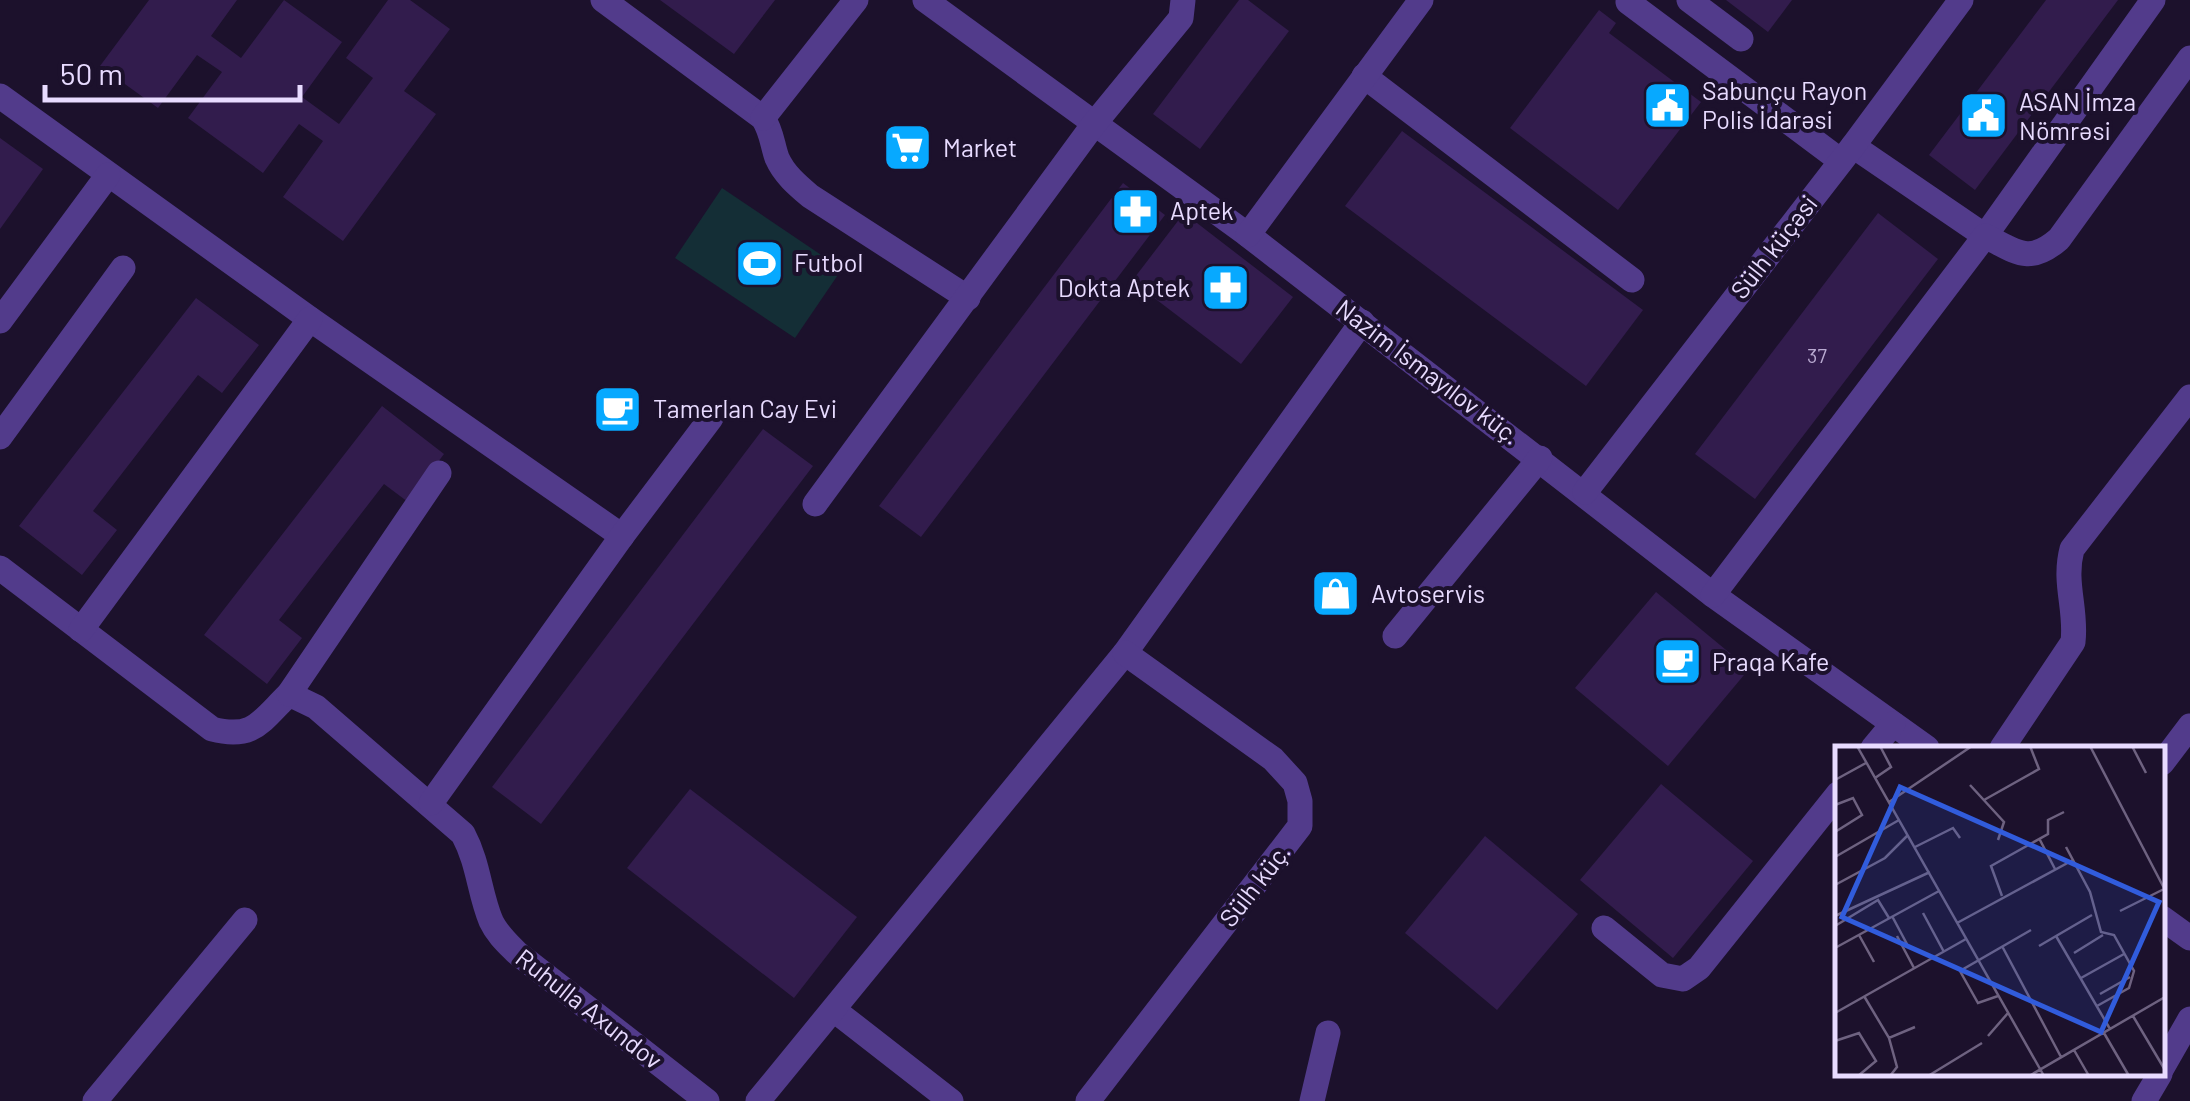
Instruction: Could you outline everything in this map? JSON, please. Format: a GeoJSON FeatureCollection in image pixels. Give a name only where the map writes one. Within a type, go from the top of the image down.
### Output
{"type":"FeatureCollection","features":[{"type":"Feature","properties":{"kind":"street"},"geometry":{"type":"LineString","coordinates":[[602,0],[763,118],[788,176],[810,196],[968,298]]}},
{"type":"Feature","properties":{"kind":"street"},"geometry":{"type":"LineString","coordinates":[[763,118],[856,0]]}},
{"type":"Feature","properties":{"kind":"street","name":"Nazim İsmayılov küç."},"geometry":{"type":"LineString","coordinates":[[926,0],[1248,234],[1713,595],[1923,746]]}},
{"type":"Feature","properties":{"kind":"street"},"geometry":{"type":"LineString","coordinates":[[815,504],[1094,124],[1181,18],[1183,0]]}},
{"type":"Feature","properties":{"kind":"street"},"geometry":{"type":"LineString","coordinates":[[1248,234],[1420,0]]}},
{"type":"Feature","properties":{"kind":"street"},"geometry":{"type":"LineString","coordinates":[[1690,0],[1741,39]]}},
{"type":"Feature","properties":{"kind":"street","name":"Sülh küçəsi"},"geometry":{"type":"LineString","coordinates":[[1585,492],[1961,0]]}},
{"type":"Feature","properties":{"kind":"street"},"geometry":{"type":"LineString","coordinates":[[1713,595],[1985,236],[2153,0]]}},
{"type":"Feature","properties":{"kind":"street"},"geometry":{"type":"LineString","coordinates":[[1628,2],[1847,154],[2026,256],[2044,252],[2059,240],[2190,58]]}},
{"type":"Feature","properties":{"kind":"street"},"geometry":{"type":"LineString","coordinates":[[1364,76],[1632,280]]}},
{"type":"Feature","properties":{"kind":"street"},"geometry":{"type":"LineString","coordinates":[[0,96],[310,319],[622,536]]}},
{"type":"Feature","properties":{"kind":"street"},"geometry":{"type":"LineString","coordinates":[[0,321],[108,175]]}},
{"type":"Feature","properties":{"kind":"street"},"geometry":{"type":"LineString","coordinates":[[0,437],[123,268]]}},
{"type":"Feature","properties":{"kind":"street"},"geometry":{"type":"LineString","coordinates":[[82,630],[310,319]]}},
{"type":"Feature","properties":{"kind":"street"},"geometry":{"type":"LineString","coordinates":[[758,1101],[1125,653],[1362,322]]}},
{"type":"Feature","properties":{"kind":"street"},"geometry":{"type":"LineString","coordinates":[[2003,746],[2072,642],[2076,623],[2066,572],[2072,549],[2190,396]]}},
{"type":"Feature","properties":{"kind":"street"},"geometry":{"type":"LineString","coordinates":[[431,803],[622,536],[712,418]]}},
{"type":"Feature","properties":{"kind":"street"},"geometry":{"type":"LineString","coordinates":[[1394,636],[1540,458]]}},
{"type":"Feature","properties":{"kind":"street"},"geometry":{"type":"LineString","coordinates":[[0,568],[212,729],[235,735],[254,728],[289,694],[439,473]]}},
{"type":"Feature","properties":{"kind":"street","name":"Sülh küç."},"geometry":{"type":"LineString","coordinates":[[1088,1101],[1300,826],[1295,783],[1272,759],[1125,653]]}},
{"type":"Feature","properties":{"kind":"street","name":"Ruhulla Axundov"},"geometry":{"type":"LineString","coordinates":[[289,694],[316,707],[463,834],[476,858],[490,919],[517,953],[701,1099]]}},
{"type":"Feature","properties":{"kind":"street"},"geometry":{"type":"LineString","coordinates":[[1876,746],[1893,724]]}},
{"type":"Feature","properties":{"kind":"street"},"geometry":{"type":"LineString","coordinates":[[2165,759],[2190,726]]}},
{"type":"Feature","properties":{"kind":"street"},"geometry":{"type":"LineString","coordinates":[[1604,928],[1662,976],[1682,979],[1699,968],[1835,798]]}},
{"type":"Feature","properties":{"kind":"street"},"geometry":{"type":"LineString","coordinates":[[95,1101],[244,920]]}},
{"type":"Feature","properties":{"kind":"street"},"geometry":{"type":"LineString","coordinates":[[2165,920],[2190,938]]}},
{"type":"Feature","properties":{"kind":"street"},"geometry":{"type":"LineString","coordinates":[[834,1010],[950,1101]]}},
{"type":"Feature","properties":{"kind":"street"},"geometry":{"type":"LineString","coordinates":[[2165,1064],[2190,1019]]}},
{"type":"Feature","properties":{"kind":"street"},"geometry":{"type":"LineString","coordinates":[[1312,1101],[1328,1033]]}},
{"type":"Feature","properties":{"kind":"street"},"geometry":{"type":"LineString","coordinates":[[2144,1101],[2158,1076]]}},
{"type":"Feature","properties":{"kind":"shaded area","name":"Futbol"},"geometry":{"type":"Polygon","coordinates":[[[722,188],[842,269],[795,338],[675,258],[722,188]]]}},
{"type":"Feature","properties":{"kind":"building"},"geometry":{"type":"Polygon","coordinates":[[[149,0],[237,0],[211,36],[241,58],[284,0],[342,42],[302,97],[339,124],[373,78],[346,58],[388,0],[410,0],[450,29],[404,91],[436,114],[343,241],[283,197],[323,141],[299,124],[263,173],[188,118],[222,72],[197,55],[158,108],[100,66],[149,0]]]}},
{"type":"Feature","properties":{"kind":"building"},"geometry":{"type":"Polygon","coordinates":[[[660,0],[775,0],[734,54],[660,0]]]}},
{"type":"Feature","properties":{"kind":"building"},"geometry":{"type":"Polygon","coordinates":[[[1239,0],[1248,0],[1289,31],[1200,149],[1153,114],[1239,0]]]}},
{"type":"Feature","properties":{"kind":"building"},"geometry":{"type":"Polygon","coordinates":[[[1726,0],[1792,0],[1768,32],[1726,0]]]}},
{"type":"Feature","properties":{"kind":"building"},"geometry":{"type":"Polygon","coordinates":[[[2046,0],[2118,0],[1975,190],[1929,155],[2046,0]]]}},
{"type":"Feature","properties":{"kind":"building"},"geometry":{"type":"Polygon","coordinates":[[[1599,10],[1616,23],[1609,33],[1701,102],[1618,210],[1510,128],[1599,10]]]}},
{"type":"Feature","properties":{"kind":"building"},"geometry":{"type":"Polygon","coordinates":[[[1402,131],[1643,310],[1586,386],[1345,206],[1402,131]]]}},
{"type":"Feature","properties":{"kind":"building"},"geometry":{"type":"Polygon","coordinates":[[[0,138],[43,169],[0,229],[0,138]]]}},
{"type":"Feature","properties":{"kind":"building"},"geometry":{"type":"Polygon","coordinates":[[[1123,183],[1165,215],[921,537],[879,506],[1123,183]]]}},
{"type":"Feature","properties":{"kind":"building"},"geometry":{"type":"Polygon","coordinates":[[[1184,213],[1293,297],[1241,364],[1132,281],[1184,213]]]}},
{"type":"Feature","properties":{"kind":"building"},"geometry":{"type":"Polygon","coordinates":[[[1878,213],[1938,259],[1755,499],[1695,454],[1878,213]]]}},
{"type":"Feature","properties":{"kind":"building"},"geometry":{"type":"Polygon","coordinates":[[[196,298],[259,345],[222,393],[198,375],[93,511],[117,530],[82,575],[19,526],[196,298]]]}},
{"type":"Feature","properties":{"kind":"building"},"geometry":{"type":"Polygon","coordinates":[[[382,406],[444,454],[408,502],[384,484],[279,620],[302,638],[267,684],[204,635],[382,406]]]}},
{"type":"Feature","properties":{"kind":"building"},"geometry":{"type":"Polygon","coordinates":[[[763,429],[813,466],[541,824],[492,787],[763,429]]]}},
{"type":"Feature","properties":{"kind":"building"},"geometry":{"type":"Polygon","coordinates":[[[1656,592],[1749,669],[1668,766],[1575,688],[1656,592]]]}},
{"type":"Feature","properties":{"kind":"building"},"geometry":{"type":"Polygon","coordinates":[[[1661,784],[1753,861],[1673,958],[1580,880],[1661,784]]]}},
{"type":"Feature","properties":{"kind":"building"},"geometry":{"type":"Polygon","coordinates":[[[690,789],[857,917],[794,998],[627,868],[690,789]]]}},
{"type":"Feature","properties":{"kind":"building"},"geometry":{"type":"Polygon","coordinates":[[[1485,836],[1578,914],[1497,1010],[1405,933],[1485,836]]]}},
{"type":"Feature","properties":{"kind":"place","name":"Sabunçu Rayon Polis İdarəsi"},"geometry":{"type":"Point","coordinates":[1667,105]}},
{"type":"Feature","properties":{"kind":"place","name":"ASAN İmza Nömrəsi"},"geometry":{"type":"Point","coordinates":[1984,116]}},
{"type":"Feature","properties":{"kind":"place","name":"Market"},"geometry":{"type":"Point","coordinates":[908,148]}},
{"type":"Feature","properties":{"kind":"place","name":"Aptek"},"geometry":{"type":"Point","coordinates":[1135,211]}},
{"type":"Feature","properties":{"kind":"place","name":"Futbol"},"geometry":{"type":"Point","coordinates":[759,263]}},
{"type":"Feature","properties":{"kind":"place","name":"Dokta Aptek"},"geometry":{"type":"Point","coordinates":[1225,288]}},
{"type":"Feature","properties":{"kind":"place","name":"Tamerlan Cay Evi"},"geometry":{"type":"Point","coordinates":[618,409]}},
{"type":"Feature","properties":{"kind":"place","name":"Avtoservis"},"geometry":{"type":"Point","coordinates":[1336,594]}},
{"type":"Feature","properties":{"kind":"place","name":"Praqa Kafe"},"geometry":{"type":"Point","coordinates":[1677,662]}}]}
